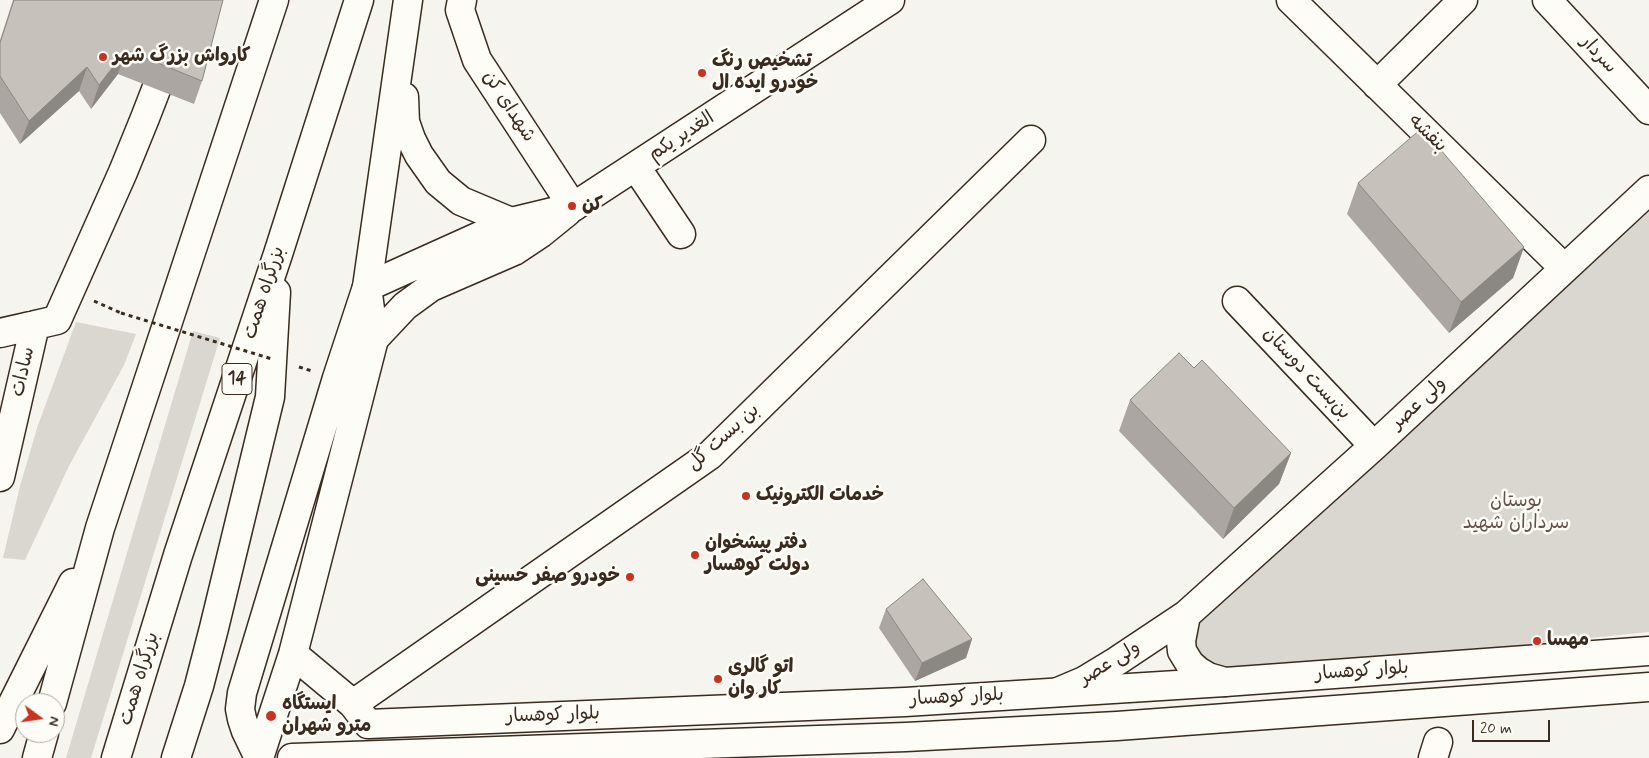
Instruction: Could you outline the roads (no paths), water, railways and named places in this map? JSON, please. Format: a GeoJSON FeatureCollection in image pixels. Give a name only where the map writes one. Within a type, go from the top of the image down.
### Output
{"type":"FeatureCollection","features":[{"type":"Feature","properties":{"kind":"main road","name":"سادات"},"geometry":{"type":"LineString","coordinates":[[0,476],[46,322],[123,172],[164,69],[183,0]]}},
{"type":"Feature","properties":{"kind":"main road"},"geometry":{"type":"LineString","coordinates":[[55,693],[100,528],[274,0]]}},
{"type":"Feature","properties":{"kind":"main road","name":"بزرگراه همت"},"geometry":{"type":"LineString","coordinates":[[116,758],[178,555],[278,254],[359,0]]}},
{"type":"Feature","properties":{"kind":"main road"},"geometry":{"type":"LineString","coordinates":[[259,758],[242,719],[240,709],[242,693],[337,378],[368,287],[408,0]]}},
{"type":"Feature","properties":{"kind":"main road","name":"شهدای کن"},"geometry":{"type":"LineString","coordinates":[[462,0],[460,10],[477,60],[574,207]]}},
{"type":"Feature","properties":{"kind":"main road","name":"الغدیر یکم"},"geometry":{"type":"LineString","coordinates":[[574,207],[890,0]]}},
{"type":"Feature","properties":{"kind":"main road","name":"بنفشه"},"geometry":{"type":"LineString","coordinates":[[1291,0],[1564,268]]}},
{"type":"Feature","properties":{"kind":"main road"},"geometry":{"type":"LineString","coordinates":[[1377,85],[1463,0]]}},
{"type":"Feature","properties":{"kind":"main road","name":"سردار"},"geometry":{"type":"LineString","coordinates":[[1547,0],[1649,110]]}},
{"type":"Feature","properties":{"kind":"main road"},"geometry":{"type":"LineString","coordinates":[[403,44],[405,122],[419,155],[438,182],[461,202],[511,222]]}},
{"type":"Feature","properties":{"kind":"main road","name":"بن بست گل"},"geometry":{"type":"LineString","coordinates":[[360,714],[710,456],[1031,140]]}},
{"type":"Feature","properties":{"kind":"main road"},"geometry":{"type":"LineString","coordinates":[[636,167],[681,234]]}},
{"type":"Feature","properties":{"kind":"main road","name":"ولی عصر"},"geometry":{"type":"LineString","coordinates":[[1056,693],[1084,681],[1186,615],[1374,446],[1649,190]]}},
{"type":"Feature","properties":{"kind":"main road"},"geometry":{"type":"LineString","coordinates":[[368,287],[511,222],[574,207]]}},
{"type":"Feature","properties":{"kind":"main road"},"geometry":{"type":"LineString","coordinates":[[374,339],[404,306],[431,287],[514,251],[574,207]]}},
{"type":"Feature","properties":{"kind":"main road"},"geometry":{"type":"LineString","coordinates":[[176,758],[199,686],[270,397],[282,362],[278,254]]}},
{"type":"Feature","properties":{"kind":"main road"},"geometry":{"type":"LineString","coordinates":[[259,758],[293,654],[374,339],[368,287]]}},
{"type":"Feature","properties":{"kind":"main road","name":"بن‌بست دوستان"},"geometry":{"type":"LineString","coordinates":[[1238,301],[1374,446]]}},
{"type":"Feature","properties":{"kind":"main road"},"geometry":{"type":"LineString","coordinates":[[0,332],[46,322]]}},
{"type":"Feature","properties":{"kind":"main road"},"geometry":{"type":"LineString","coordinates":[[0,729],[100,528]]}},
{"type":"Feature","properties":{"kind":"main road"},"geometry":{"type":"LineString","coordinates":[[1186,615],[1181,641],[1182,651],[1190,664],[1198,671],[1225,682]]}},
{"type":"Feature","properties":{"kind":"main road","name":"بلوار کوهسار"},"geometry":{"type":"LineString","coordinates":[[360,714],[905,702],[1225,682],[1649,651]]}},
{"type":"Feature","properties":{"kind":"main road"},"geometry":{"type":"LineString","coordinates":[[293,654],[360,714],[368,755]]}},
{"type":"Feature","properties":{"kind":"main road","name":"بلوار کوهسار"},"geometry":{"type":"LineString","coordinates":[[292,758],[368,755],[425,756],[1107,727],[1649,687]]}},
{"type":"Feature","properties":{"kind":"main road"},"geometry":{"type":"LineString","coordinates":[[37,758],[41,743]]}},
{"type":"Feature","properties":{"kind":"place","name":"کارواش بزرگ شهر"},"geometry":{"type":"Point","coordinates":[103,57]}},
{"type":"Feature","properties":{"kind":"place","name":"تشخیص رنگ خودرو ایده ال"},"geometry":{"type":"Point","coordinates":[702,73]}},
{"type":"Feature","properties":{"kind":"place","name":"کن"},"geometry":{"type":"Point","coordinates":[572,206]}},
{"type":"Feature","properties":{"kind":"place","name":"خدمات الکترونیک"},"geometry":{"type":"Point","coordinates":[746,496]}},
{"type":"Feature","properties":{"kind":"place","name":"دفتر پیشخوان دولت کوهسار"},"geometry":{"type":"Point","coordinates":[695,555]}},
{"type":"Feature","properties":{"kind":"place","name":"خودرو صفر حسینی"},"geometry":{"type":"Point","coordinates":[630,577]}},
{"type":"Feature","properties":{"kind":"place","name":"مهسا"},"geometry":{"type":"Point","coordinates":[1537,641]}},
{"type":"Feature","properties":{"kind":"place","name":"اتو گالری کار وان"},"geometry":{"type":"Point","coordinates":[718,679]}},
{"type":"Feature","properties":{"kind":"place","name":"ایستگاه مترو شهران"},"geometry":{"type":"Point","coordinates":[271,716]}},
{"type":"Feature","properties":{"kind":"park label","name":"بوستان سرداران شهید"},"geometry":{"type":"Point","coordinates":[1516,513]}}]}
